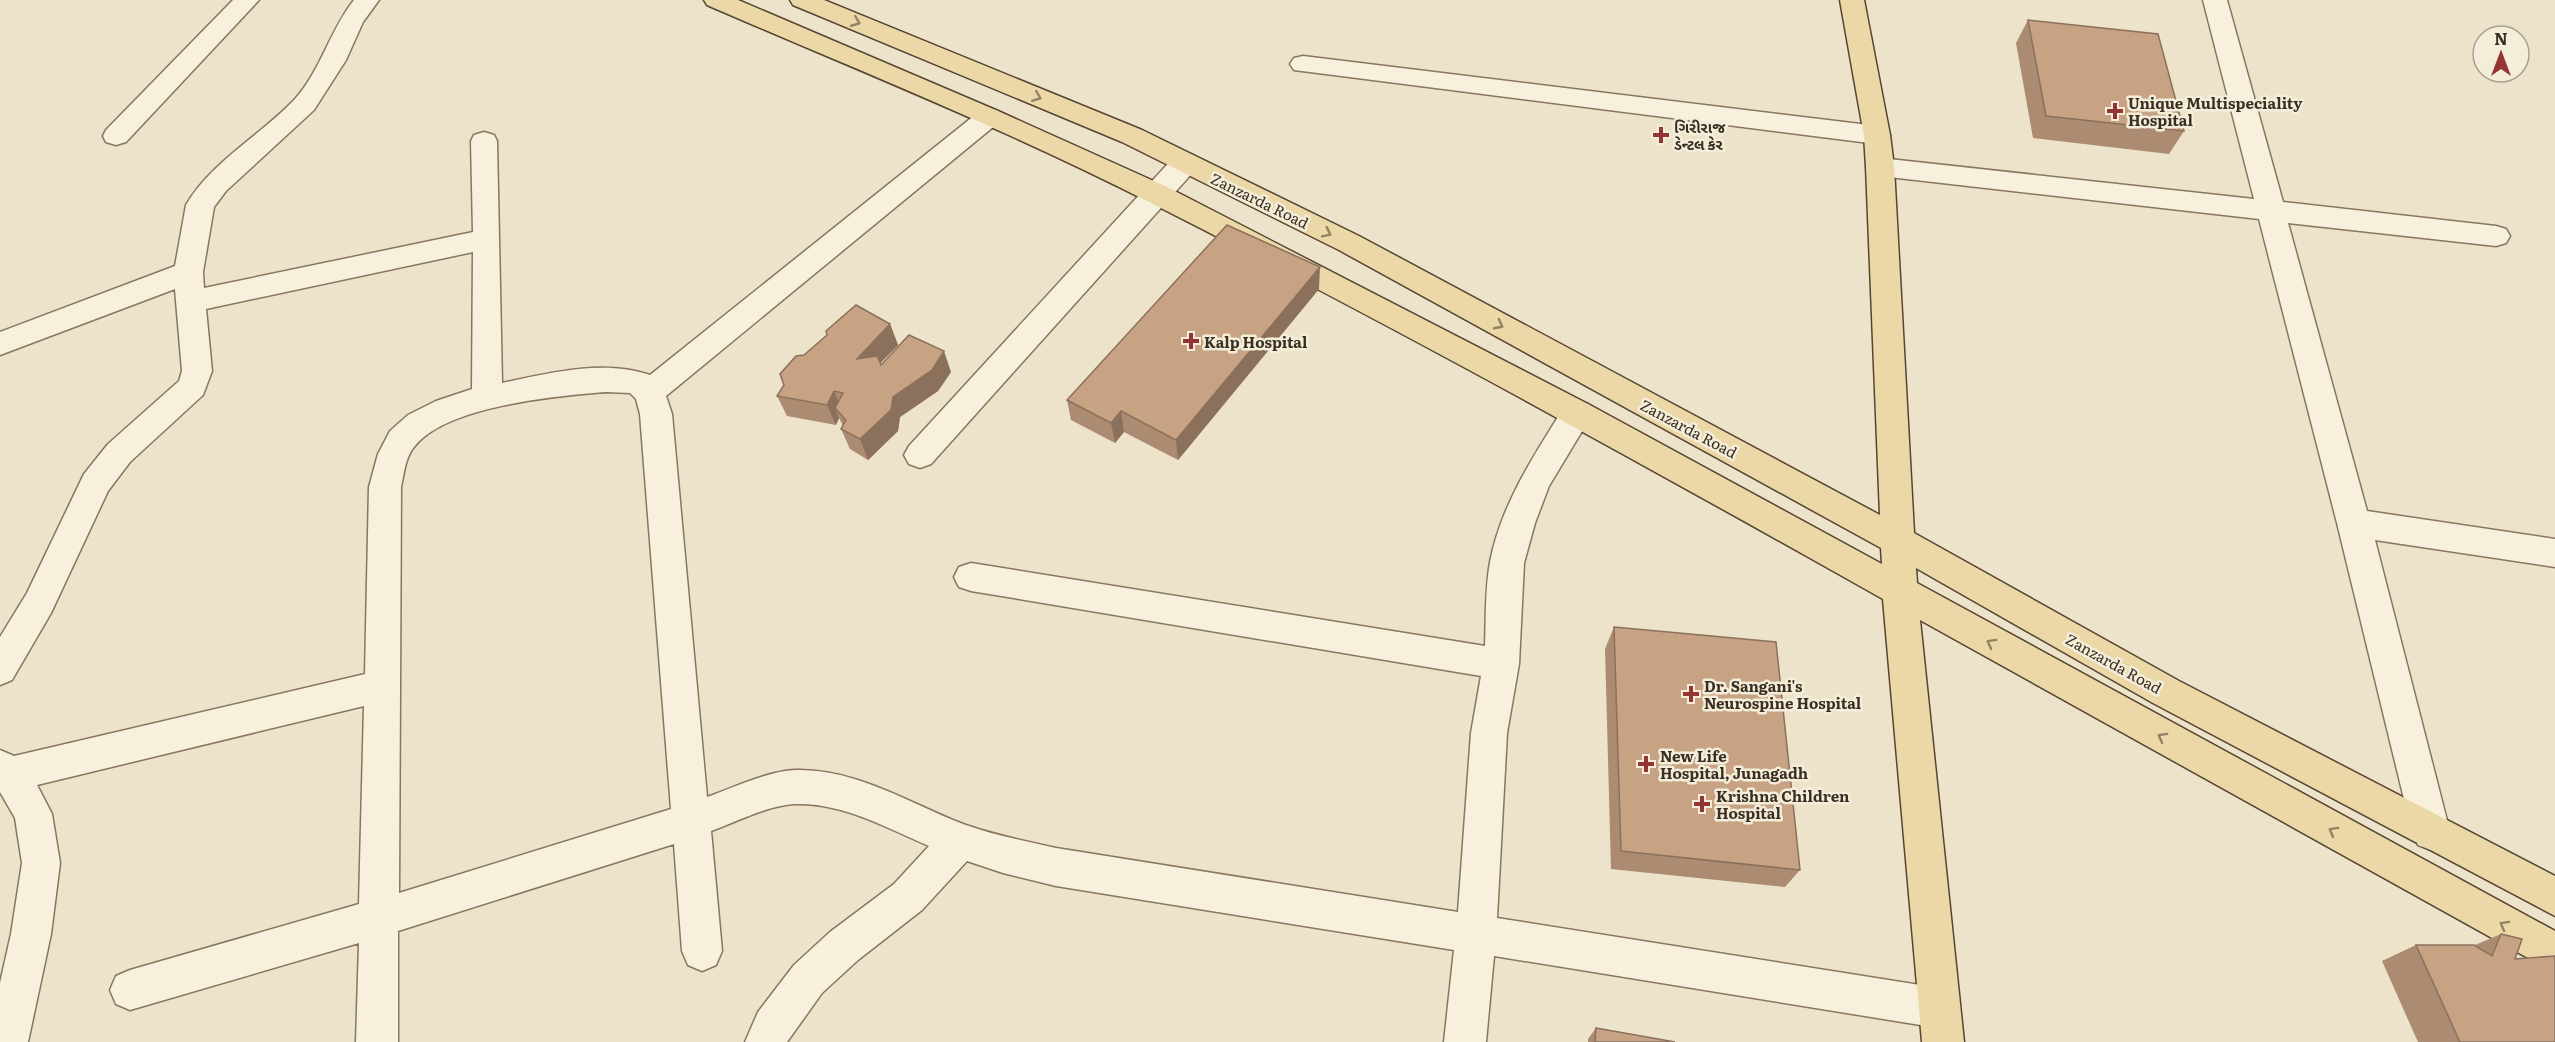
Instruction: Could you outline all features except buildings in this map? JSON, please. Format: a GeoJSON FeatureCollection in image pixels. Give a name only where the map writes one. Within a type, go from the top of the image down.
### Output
{"type":"FeatureCollection","features":[{"type":"Feature","properties":{"kind":"main road"},"geometry":{"type":"LineString","coordinates":[[716,0],[989,117],[1157,194],[1577,413],[2555,953]]}},
{"type":"Feature","properties":{"kind":"main road","name":"Zanzarda Road"},"geometry":{"type":"LineString","coordinates":[[802,0],[1132,136],[1349,243],[1898,541],[2166,692],[2555,897]]}},
{"type":"Feature","properties":{"kind":"main road"},"geometry":{"type":"LineString","coordinates":[[1852,0],[1877,135],[1880,167],[1900,593],[1941,1025]]}},
{"type":"Feature","properties":{"kind":"street"},"geometry":{"type":"LineString","coordinates":[[116,136],[247,0]]}},
{"type":"Feature","properties":{"kind":"street"},"geometry":{"type":"LineString","coordinates":[[0,669],[39,603],[95,483],[119,453],[192,387],[196,371],[189,279],[200,205],[216,184],[305,104],[333,60],[351,20],[367,0]]}},
{"type":"Feature","properties":{"kind":"street"},"geometry":{"type":"LineString","coordinates":[[2215,0],[2354,523],[2431,832]]}},
{"type":"Feature","properties":{"kind":"street"},"geometry":{"type":"LineString","coordinates":[[1303,64],[1877,135]]}},
{"type":"Feature","properties":{"kind":"street"},"geometry":{"type":"LineString","coordinates":[[650,392],[989,117]]}},
{"type":"Feature","properties":{"kind":"street"},"geometry":{"type":"LineString","coordinates":[[484,141],[488,399]]}},
{"type":"Feature","properties":{"kind":"street"},"geometry":{"type":"LineString","coordinates":[[920,455],[1185,163]]}},
{"type":"Feature","properties":{"kind":"street"},"geometry":{"type":"LineString","coordinates":[[1880,167],[2496,236]]}},
{"type":"Feature","properties":{"kind":"street"},"geometry":{"type":"LineString","coordinates":[[0,344],[189,279],[487,238]]}},
{"type":"Feature","properties":{"kind":"street"},"geometry":{"type":"LineString","coordinates":[[377,1042],[385,487],[390,460],[400,441],[419,423],[433,415],[461,405],[604,378],[638,382],[650,392],[656,414],[693,820],[702,951]]}},
{"type":"Feature","properties":{"kind":"street"},"geometry":{"type":"LineString","coordinates":[[1465,1042],[1476,933],[1489,733],[1501,664],[1508,563],[1518,523],[1535,482],[1577,413]]}},
{"type":"Feature","properties":{"kind":"street"},"geometry":{"type":"LineString","coordinates":[[2354,523],[2555,553]]}},
{"type":"Feature","properties":{"kind":"street"},"geometry":{"type":"LineString","coordinates":[[971,577],[1501,664]]}},
{"type":"Feature","properties":{"kind":"street"},"geometry":{"type":"LineString","coordinates":[[7,1042],[31,934],[41,863],[33,814],[5,771],[382,686]]}},
{"type":"Feature","properties":{"kind":"street"},"geometry":{"type":"LineString","coordinates":[[130,990],[379,918],[693,820],[758,796],[793,787],[821,789],[858,797],[960,841],[1003,855],[1056,867],[1476,933],[1941,1025]]}},
{"type":"Feature","properties":{"kind":"street"},"geometry":{"type":"LineString","coordinates":[[766,1042],[808,979],[844,946],[908,897],[960,841]]}},
{"type":"Feature","properties":{"kind":"place","name":"Unique Multispeciality Hospital"},"geometry":{"type":"Point","coordinates":[2115,111]}},
{"type":"Feature","properties":{"kind":"place","name":"ગિરીરાજ ડેન્ટલ કેર"},"geometry":{"type":"Point","coordinates":[1661,135]}},
{"type":"Feature","properties":{"kind":"place","name":"Kalp Hospital"},"geometry":{"type":"Point","coordinates":[1191,341]}},
{"type":"Feature","properties":{"kind":"place","name":"Dr. Sangani's Neurospine Hospital"},"geometry":{"type":"Point","coordinates":[1691,694]}},
{"type":"Feature","properties":{"kind":"place","name":"New Life Hospital, Junagadh"},"geometry":{"type":"Point","coordinates":[1646,764]}},
{"type":"Feature","properties":{"kind":"place","name":"Krishna Children Hospital"},"geometry":{"type":"Point","coordinates":[1702,804]}}]}
